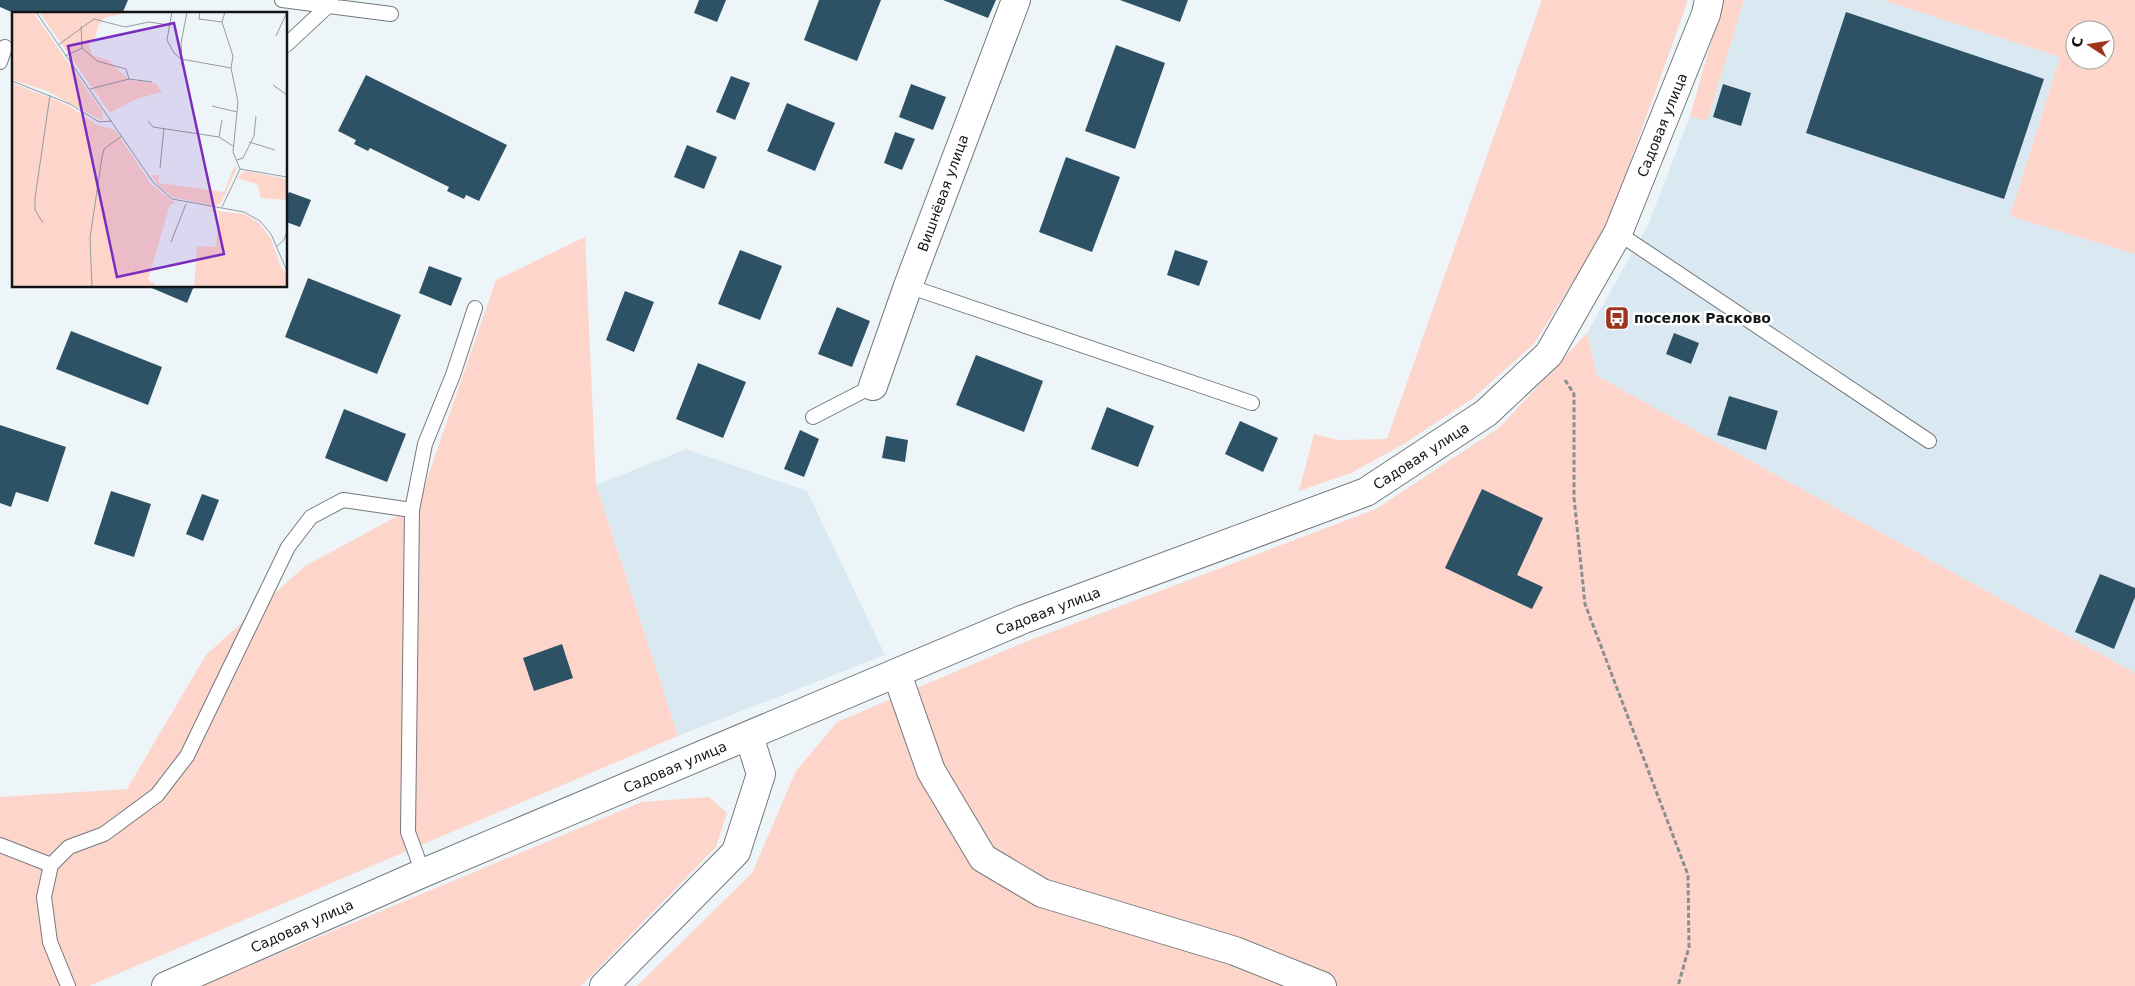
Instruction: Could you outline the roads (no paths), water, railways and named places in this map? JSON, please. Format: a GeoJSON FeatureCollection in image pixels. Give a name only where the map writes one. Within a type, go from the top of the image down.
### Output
{"type":"FeatureCollection","features":[{"type":"Feature","properties":{"kind":"street","name":"Вишнёвая улица"},"geometry":{"type":"LineString","coordinates":[[873,386],[908,286],[1016,0]]}},
{"type":"Feature","properties":{"kind":"street","name":"Садовая улица"},"geometry":{"type":"LineString","coordinates":[[166,986],[423,873],[1024,619],[1366,492],[1486,414],[1549,354],[1618,233],[1706,14],[1709,0]]}},
{"type":"Feature","properties":{"kind":"street"},"geometry":{"type":"LineString","coordinates":[[896,674],[931,771],[983,858],[1042,893],[1235,951],[1322,986]]}},
{"type":"Feature","properties":{"kind":"street"},"geometry":{"type":"LineString","coordinates":[[604,986],[736,852],[761,774],[750,736]]}},
{"type":"Feature","properties":{"kind":"lane"},"geometry":{"type":"LineString","coordinates":[[282,0],[330,3],[391,14]]}},
{"type":"Feature","properties":{"kind":"lane"},"geometry":{"type":"LineString","coordinates":[[288,43],[330,3]]}},
{"type":"Feature","properties":{"kind":"lane"},"geometry":{"type":"LineString","coordinates":[[0,62],[6,48]]}},
{"type":"Feature","properties":{"kind":"lane"},"geometry":{"type":"LineString","coordinates":[[1618,233],[1929,441]]}},
{"type":"Feature","properties":{"kind":"lane"},"geometry":{"type":"LineString","coordinates":[[908,286],[1252,403]]}},
{"type":"Feature","properties":{"kind":"lane"},"geometry":{"type":"LineString","coordinates":[[423,873],[408,832],[412,510],[425,444],[453,375],[475,308]]}},
{"type":"Feature","properties":{"kind":"lane"},"geometry":{"type":"LineString","coordinates":[[813,417],[873,386]]}},
{"type":"Feature","properties":{"kind":"lane"},"geometry":{"type":"LineString","coordinates":[[68,986],[50,942],[44,897],[51,864],[70,847],[104,834],[157,795],[187,756],[288,547],[311,516],[343,500],[412,510]]}},
{"type":"Feature","properties":{"kind":"lane"},"geometry":{"type":"LineString","coordinates":[[0,845],[51,864]]}},
{"type":"Feature","properties":{"kind":"place","name":"поселок Расково"},"geometry":{"type":"Point","coordinates":[1617,318]}}]}
